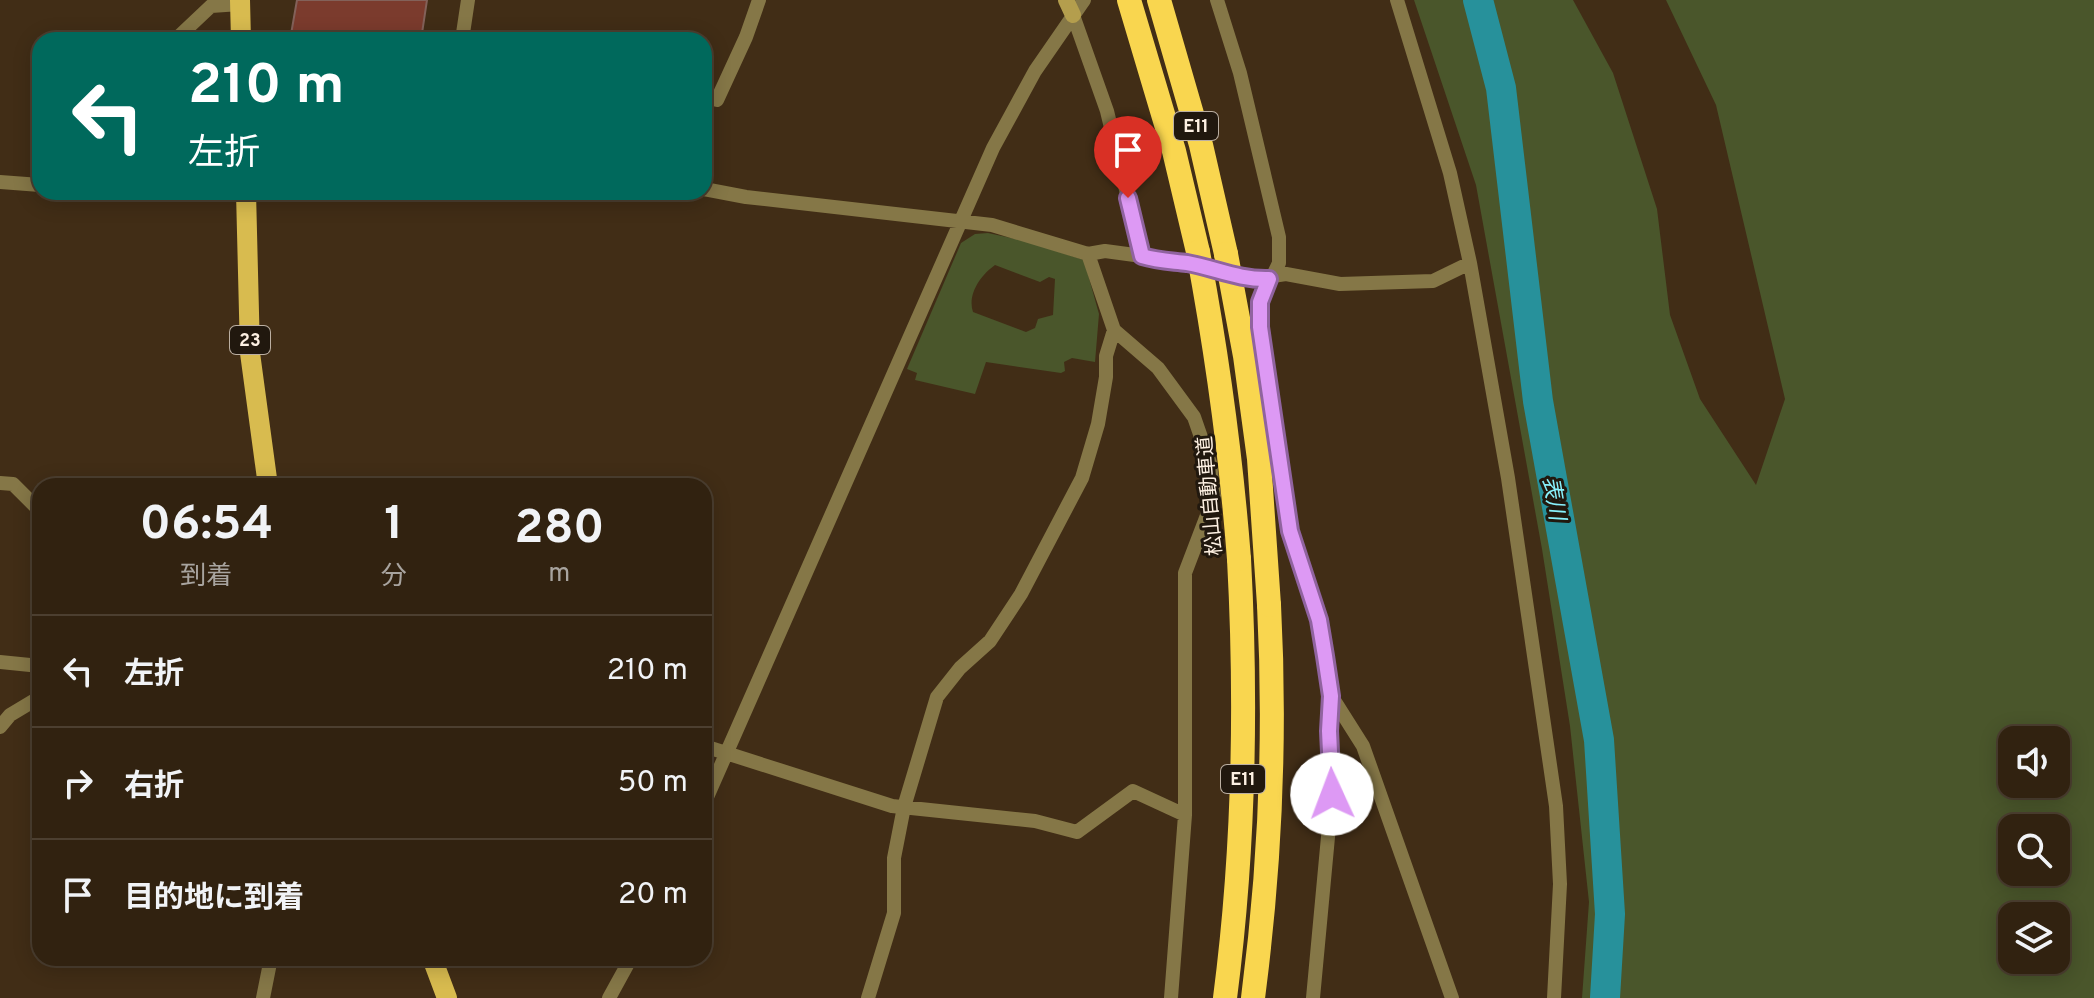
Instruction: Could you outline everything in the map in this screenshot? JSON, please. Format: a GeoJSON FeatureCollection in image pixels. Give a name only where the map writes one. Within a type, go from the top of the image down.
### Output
{"type":"FeatureCollection","features":[{"type":"Feature","properties":{"kind":"highway","name":"松山自動車道"},"geometry":{"type":"LineString","coordinates":[[1129,0],[1174,151],[1198,252],[1221,388],[1239,559],[1244,694],[1243,802],[1225,998]]}},
{"type":"Feature","properties":{"kind":"highway","name":"E11"},"geometry":{"type":"LineString","coordinates":[[1159,0],[1201,145],[1226,254],[1245,356],[1259,459],[1274,693],[1271,806],[1253,998]]}},
{"type":"Feature","properties":{"kind":"main road"},"geometry":{"type":"LineString","coordinates":[[240,2],[241,32]]}},
{"type":"Feature","properties":{"kind":"main road","name":"23"},"geometry":{"type":"LineString","coordinates":[[246,200],[250,353],[267,478]]}},
{"type":"Feature","properties":{"kind":"main road"},"geometry":{"type":"LineString","coordinates":[[435,966],[447,998]]}},
{"type":"Feature","properties":{"kind":"street"},"geometry":{"type":"LineString","coordinates":[[463,32],[468,0]]}},
{"type":"Feature","properties":{"kind":"street"},"geometry":{"type":"LineString","coordinates":[[712,98],[717,100],[759,0]]}},
{"type":"Feature","properties":{"kind":"street"},"geometry":{"type":"LineString","coordinates":[[712,787],[920,319],[959,221],[1015,105],[1070,7],[1084,0]]}},
{"type":"Feature","properties":{"kind":"street"},"geometry":{"type":"LineString","coordinates":[[1217,0],[1240,73],[1279,237],[1279,263],[1260,302],[1260,327],[1290,531],[1319,620],[1331,696],[1332,794],[1313,998]]}},
{"type":"Feature","properties":{"kind":"street"},"geometry":{"type":"LineString","coordinates":[[1397,0],[1450,173],[1470,263],[1508,478],[1556,806],[1560,884],[1554,998]]}},
{"type":"Feature","properties":{"kind":"street"},"geometry":{"type":"LineString","coordinates":[[183,32],[211,6],[240,2]]}},
{"type":"Feature","properties":{"kind":"street"},"geometry":{"type":"LineString","coordinates":[[1070,7],[1107,111],[1142,256]]}},
{"type":"Feature","properties":{"kind":"street"},"geometry":{"type":"LineString","coordinates":[[0,182],[32,184]]}},
{"type":"Feature","properties":{"kind":"street"},"geometry":{"type":"LineString","coordinates":[[712,191],[992,225],[1088,254],[1105,251],[1186,263],[1248,280],[1286,274],[1335,282],[1433,281],[1470,263]]}},
{"type":"Feature","properties":{"kind":"street"},"geometry":{"type":"LineString","coordinates":[[1088,254],[1114,330],[1158,368],[1194,417],[1210,463],[1214,497],[1185,573],[1185,815],[1171,998]]}},
{"type":"Feature","properties":{"kind":"street"},"geometry":{"type":"LineString","coordinates":[[868,998],[894,913],[894,858],[904,807],[937,697],[947,682],[977,654],[1021,594],[1082,478],[1098,424],[1106,377],[1106,356],[1114,330]]}},
{"type":"Feature","properties":{"kind":"street"},"geometry":{"type":"LineString","coordinates":[[0,483],[13,484],[32,503]]}},
{"type":"Feature","properties":{"kind":"street"},"geometry":{"type":"LineString","coordinates":[[1214,497],[1290,531]]}},
{"type":"Feature","properties":{"kind":"street"},"geometry":{"type":"LineString","coordinates":[[0,662],[32,665]]}},
{"type":"Feature","properties":{"kind":"street"},"geometry":{"type":"LineString","coordinates":[[1331,696],[1363,746],[1452,998]]}},
{"type":"Feature","properties":{"kind":"street"},"geometry":{"type":"LineString","coordinates":[[0,727],[10,715],[32,702]]}},
{"type":"Feature","properties":{"kind":"street"},"geometry":{"type":"LineString","coordinates":[[712,748],[892,806],[1035,821],[1071,833],[1077,832],[1133,791],[1185,815]]}},
{"type":"Feature","properties":{"kind":"street"},"geometry":{"type":"LineString","coordinates":[[263,998],[269,966]]}},
{"type":"Feature","properties":{"kind":"street"},"geometry":{"type":"LineString","coordinates":[[609,998],[627,966]]}},
{"type":"Feature","properties":{"kind":"green space"},"geometry":{"type":"Polygon","coordinates":[[[1414,0],[1573,0],[1613,73],[1657,209],[1670,315],[1700,399],[1756,485],[1785,399],[1716,105],[1666,0],[2094,0],[2094,998],[1582,998],[1589,902],[1570,726],[1542,549],[1476,185],[1414,0]]]}},
{"type":"Feature","properties":{"kind":"green space"},"geometry":{"type":"Polygon","coordinates":[[[988,233],[1029,242],[1084,260],[1099,314],[1095,362],[1072,358],[1064,362],[1065,371],[1061,373],[986,362],[975,394],[915,380],[917,373],[907,369],[961,243],[975,234],[988,233]],[[995,265],[976,286],[972,298],[973,312],[1026,332],[1035,328],[1038,319],[1053,315],[1055,279],[1049,277],[1040,282],[995,265]]]}},
{"type":"Feature","properties":{"kind":"building"},"geometry":{"type":"Polygon","coordinates":[[[297,0],[427,0],[422,32],[291,32],[297,0]]]}},
{"type":"Feature","properties":{"kind":"waterway","name":"表川"},"geometry":{"type":"LineString","coordinates":[[1478,0],[1501,88],[1538,401],[1599,740],[1610,914],[1605,998]]}},
{"type":"Feature","properties":{"kind":"route"},"geometry":{"type":"LineString","coordinates":[[1128,198],[1142,256],[1169,263],[1186,263],[1248,280],[1269,279],[1260,302],[1260,327],[1290,531],[1300,570],[1319,620],[1325,656],[1331,696],[1332,794]]}}]}
